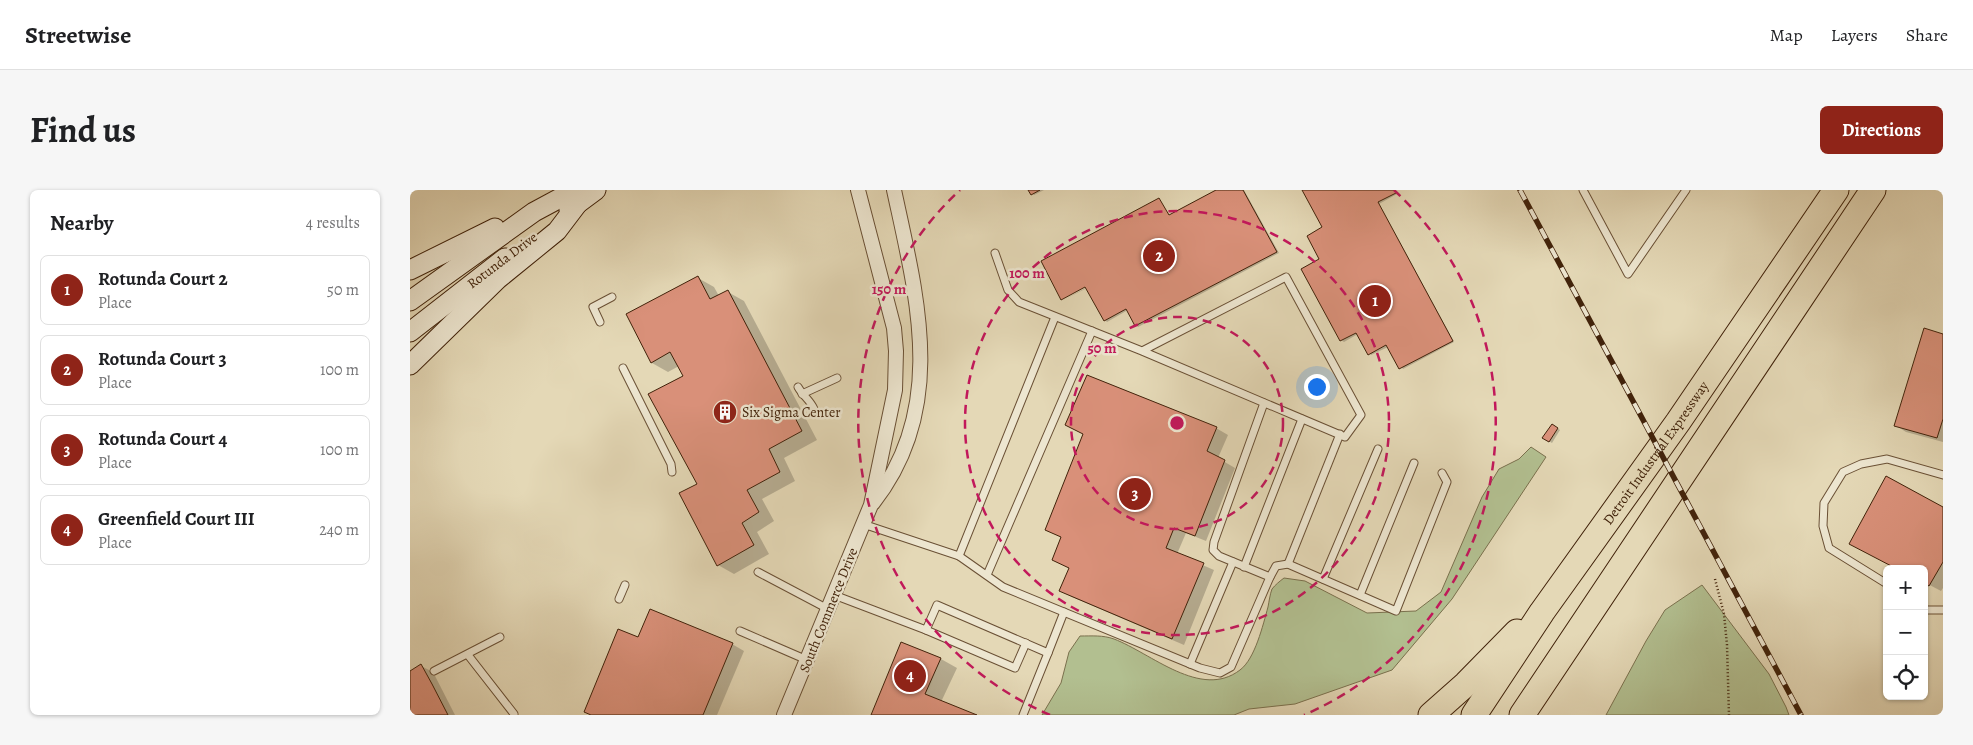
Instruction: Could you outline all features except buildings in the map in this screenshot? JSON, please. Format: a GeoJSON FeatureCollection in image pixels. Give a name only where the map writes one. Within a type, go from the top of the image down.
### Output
{"type":"FeatureCollection","features":[{"type":"Feature","properties":{"kind":"highway","name":"Detroit Industrial Expressway"},"geometry":{"type":"LineString","coordinates":[[1474,715],[1542,612],[1678,422],[1836,190]]}},
{"type":"Feature","properties":{"kind":"highway"},"geometry":{"type":"LineString","coordinates":[[1522,715],[1873,190]]}},
{"type":"Feature","properties":{"kind":"highway"},"geometry":{"type":"LineString","coordinates":[[1431,715],[1466,684],[1510,637],[1542,612]]}},
{"type":"Feature","properties":{"kind":"main road"},"geometry":{"type":"LineString","coordinates":[[410,270],[491,231],[558,190]]}},
{"type":"Feature","properties":{"kind":"main road","name":"Rotunda Drive"},"geometry":{"type":"LineString","coordinates":[[410,301],[534,212],[596,190]]}},
{"type":"Feature","properties":{"kind":"main road"},"geometry":{"type":"LineString","coordinates":[[410,365],[498,279],[557,231],[577,196]]}},
{"type":"Feature","properties":{"kind":"main road","name":"Rotunda Drive"},"geometry":{"type":"LineString","coordinates":[[410,332],[577,196]]}},
{"type":"Feature","properties":{"kind":"street","name":"South Commerce Drive"},"geometry":{"type":"LineString","coordinates":[[784,715],[871,505],[895,390],[896,351],[889,306],[869,237],[858,190]]}},
{"type":"Feature","properties":{"kind":"street","name":"South Commerce Drive"},"geometry":{"type":"LineString","coordinates":[[871,505],[886,486],[908,443],[915,414],[920,379],[921,344],[918,308],[913,275],[894,190]]}},
{"type":"Feature","properties":{"kind":"lane"},"geometry":{"type":"LineString","coordinates":[[1583,190],[1628,274],[1686,190]]}},
{"type":"Feature","properties":{"kind":"lane"},"geometry":{"type":"LineString","coordinates":[[996,253],[1008,290],[1019,302],[1345,437],[1360,415],[1286,276],[1142,352]]}},
{"type":"Feature","properties":{"kind":"lane"},"geometry":{"type":"LineString","coordinates":[[600,322],[593,307],[612,296]]}},
{"type":"Feature","properties":{"kind":"lane"},"geometry":{"type":"LineString","coordinates":[[959,556],[1055,317]]}},
{"type":"Feature","properties":{"kind":"lane"},"geometry":{"type":"LineString","coordinates":[[986,575],[1092,331]]}},
{"type":"Feature","properties":{"kind":"lane"},"geometry":{"type":"LineString","coordinates":[[623,368],[671,464],[672,472]]}},
{"type":"Feature","properties":{"kind":"lane"},"geometry":{"type":"LineString","coordinates":[[814,409],[810,400],[800,391],[837,378]]}},
{"type":"Feature","properties":{"kind":"lane"},"geometry":{"type":"LineString","coordinates":[[1264,403],[1214,542],[1213,550],[1219,556],[1270,577]]}},
{"type":"Feature","properties":{"kind":"lane"},"geometry":{"type":"LineString","coordinates":[[1244,567],[1302,419]]}},
{"type":"Feature","properties":{"kind":"lane"},"geometry":{"type":"LineString","coordinates":[[1288,564],[1340,434]]}},
{"type":"Feature","properties":{"kind":"lane"},"geometry":{"type":"LineString","coordinates":[[1323,579],[1378,449]]}},
{"type":"Feature","properties":{"kind":"lane"},"geometry":{"type":"LineString","coordinates":[[1883,582],[1829,548],[1822,526],[1824,504],[1843,472],[1861,464],[1887,459],[1943,475]]}},
{"type":"Feature","properties":{"kind":"lane"},"geometry":{"type":"LineString","coordinates":[[1360,595],[1414,463]]}},
{"type":"Feature","properties":{"kind":"lane"},"geometry":{"type":"LineString","coordinates":[[863,524],[959,556],[1003,587],[1190,664],[1220,673],[1231,668],[1276,566],[1288,564],[1396,611],[1447,482],[1442,473]]}},
{"type":"Feature","properties":{"kind":"lane"},"geometry":{"type":"LineString","coordinates":[[1190,664],[1232,562]]}},
{"type":"Feature","properties":{"kind":"lane"},"geometry":{"type":"LineString","coordinates":[[758,572],[828,609]]}},
{"type":"Feature","properties":{"kind":"lane"},"geometry":{"type":"LineString","coordinates":[[619,599],[625,585]]}},
{"type":"Feature","properties":{"kind":"lane"},"geometry":{"type":"LineString","coordinates":[[834,595],[926,630],[1015,668],[1026,644]]}},
{"type":"Feature","properties":{"kind":"lane"},"geometry":{"type":"LineString","coordinates":[[926,630],[936,605],[1048,653]]}},
{"type":"Feature","properties":{"kind":"lane"},"geometry":{"type":"LineString","coordinates":[[1928,610],[1943,610]]}},
{"type":"Feature","properties":{"kind":"lane"},"geometry":{"type":"LineString","coordinates":[[1024,715],[1064,612]]}},
{"type":"Feature","properties":{"kind":"lane"},"geometry":{"type":"LineString","coordinates":[[740,631],[807,660]]}},
{"type":"Feature","properties":{"kind":"lane"},"geometry":{"type":"LineString","coordinates":[[434,672],[500,637]]}},
{"type":"Feature","properties":{"kind":"lane"},"geometry":{"type":"LineString","coordinates":[[468,655],[514,714]]}},
{"type":"Feature","properties":{"kind":"path"},"geometry":{"type":"LineString","coordinates":[[1715,579],[1724,614],[1729,715]]}},
{"type":"Feature","properties":{"kind":"green space"},"geometry":{"type":"Polygon","coordinates":[[[1531,447],[1546,457],[1452,599],[1392,670],[1295,704],[1249,709],[1234,715],[1042,715],[1061,683],[1069,652],[1080,636],[1102,636],[1114,639],[1176,671],[1193,677],[1209,680],[1225,678],[1240,670],[1250,658],[1258,641],[1272,589],[1284,578],[1305,581],[1367,613],[1416,611],[1441,592],[1482,497],[1499,469],[1519,459],[1531,447]]]}},
{"type":"Feature","properties":{"kind":"green space"},"geometry":{"type":"Polygon","coordinates":[[[1702,585],[1769,674],[1789,715],[1606,715],[1665,610],[1702,585]]]}},
{"type":"Feature","properties":{"kind":"railway"},"geometry":{"type":"LineString","coordinates":[[1520,190],[1801,715]]}},
{"type":"Feature","properties":{"kind":"place","name":"Rotunda Court 3"},"geometry":{"type":"Point","coordinates":[1159,256]}},
{"type":"Feature","properties":{"kind":"place","name":"Rotunda Court 2"},"geometry":{"type":"Point","coordinates":[1375,301]}},
{"type":"Feature","properties":{"kind":"place","name":"Six Sigma Center"},"geometry":{"type":"Point","coordinates":[725,412]}},
{"type":"Feature","properties":{"kind":"place","name":"Rotunda Court 4"},"geometry":{"type":"Point","coordinates":[1135,494]}},
{"type":"Feature","properties":{"kind":"place","name":"Greenfield Court III"},"geometry":{"type":"Point","coordinates":[910,676]}}]}
